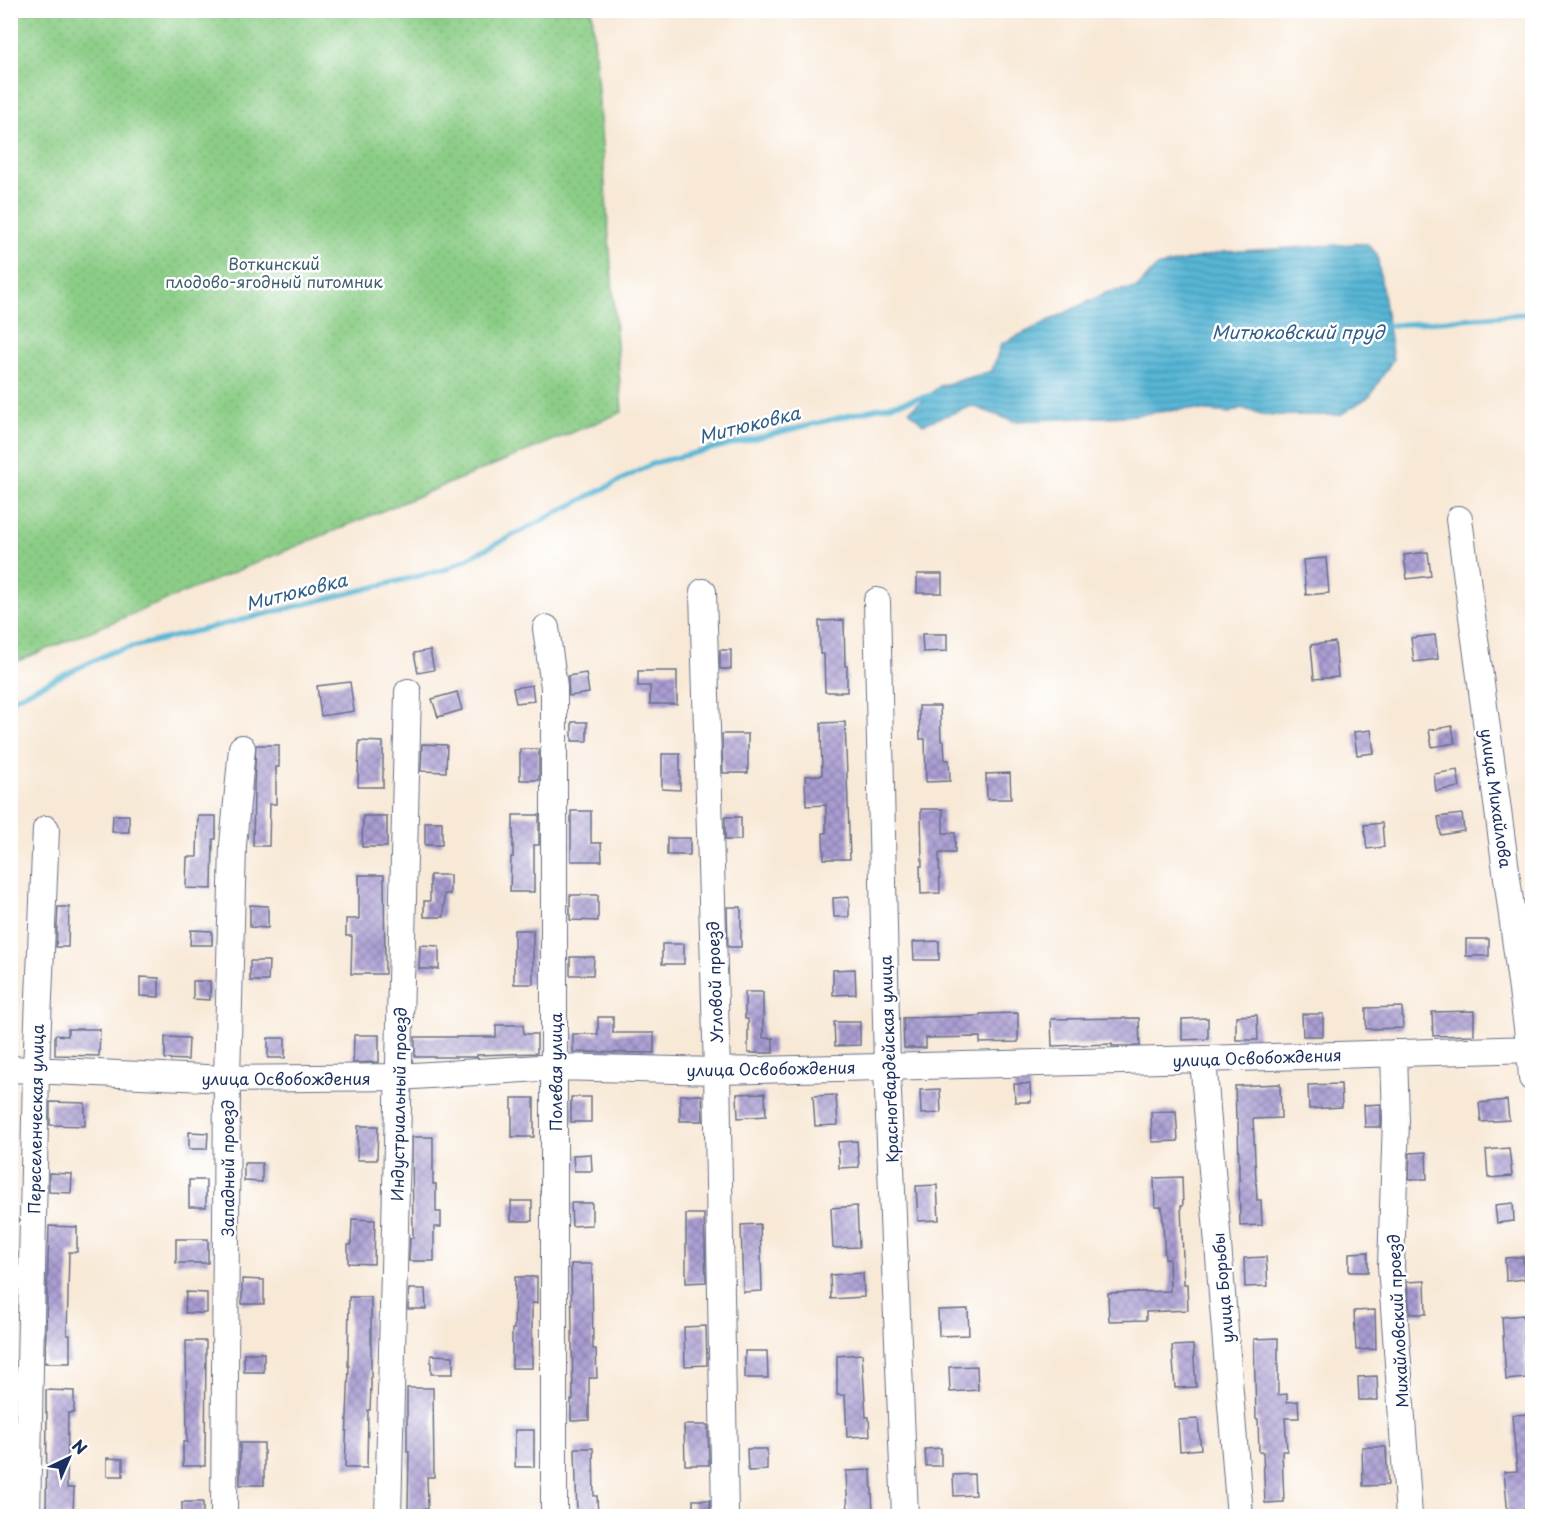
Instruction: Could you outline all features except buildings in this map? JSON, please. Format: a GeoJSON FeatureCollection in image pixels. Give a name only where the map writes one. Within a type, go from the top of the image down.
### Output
{"type":"FeatureCollection","features":[{"type":"Feature","properties":{"kind":"street","name":"улица Михайлова"},"geometry":{"type":"LineString","coordinates":[[1460,519],[1533,1078]]}},
{"type":"Feature","properties":{"kind":"street","name":"Угловой проезд"},"geometry":{"type":"LineString","coordinates":[[703,592],[717,1071],[725,1516]]}},
{"type":"Feature","properties":{"kind":"street","name":"Красногвардейская улица"},"geometry":{"type":"LineString","coordinates":[[877,601],[887,1066],[905,1516]]}},
{"type":"Feature","properties":{"kind":"street","name":"Полевая улица"},"geometry":{"type":"LineString","coordinates":[[546,628],[554,687],[554,1516]]}},
{"type":"Feature","properties":{"kind":"street","name":"Индустриальный проезд"},"geometry":{"type":"LineString","coordinates":[[388,1516],[408,693]]}},
{"type":"Feature","properties":{"kind":"street","name":"Западный проезд"},"geometry":{"type":"LineString","coordinates":[[224,1516],[227,1079],[233,845],[242,748]]}},
{"type":"Feature","properties":{"kind":"street","name":"Переселенческая улица"},"geometry":{"type":"LineString","coordinates":[[27,1516],[23,1070],[46,829]]}},
{"type":"Feature","properties":{"kind":"street","name":"улица Освобождения"},"geometry":{"type":"LineString","coordinates":[[23,1070],[227,1079],[398,1077],[555,1067],[717,1071],[1531,1050]]}},
{"type":"Feature","properties":{"kind":"street","name":"Михайловский проезд"},"geometry":{"type":"LineString","coordinates":[[1394,1053],[1396,1120],[1391,1266],[1408,1516]]}},
{"type":"Feature","properties":{"kind":"street","name":"улица Борьбы"},"geometry":{"type":"LineString","coordinates":[[1203,1059],[1240,1516]]}},
{"type":"Feature","properties":{"kind":"green space","name":"Воткинский плодово-ягодный питомник"},"geometry":{"type":"Polygon","coordinates":[[[11,10],[592,11],[622,412],[11,664],[11,10]]]}},
{"type":"Feature","properties":{"kind":"water","name":"Митюковский пруд"},"geometry":{"type":"Polygon","coordinates":[[[1367,244],[1377,254],[1393,359],[1370,396],[1340,415],[1265,415],[1241,408],[1230,413],[1186,409],[1124,416],[1013,421],[972,406],[923,424],[909,411],[940,386],[992,371],[1001,344],[1108,292],[1137,288],[1156,267],[1224,252],[1367,244]]]}},
{"type":"Feature","properties":{"kind":"waterway","name":"Митюковка"},"geometry":{"type":"LineString","coordinates":[[1383,326],[1532,313]]}},
{"type":"Feature","properties":{"kind":"waterway","name":"Митюковка"},"geometry":{"type":"LineString","coordinates":[[10,700],[112,652],[447,569],[654,463],[932,395]]}}]}
